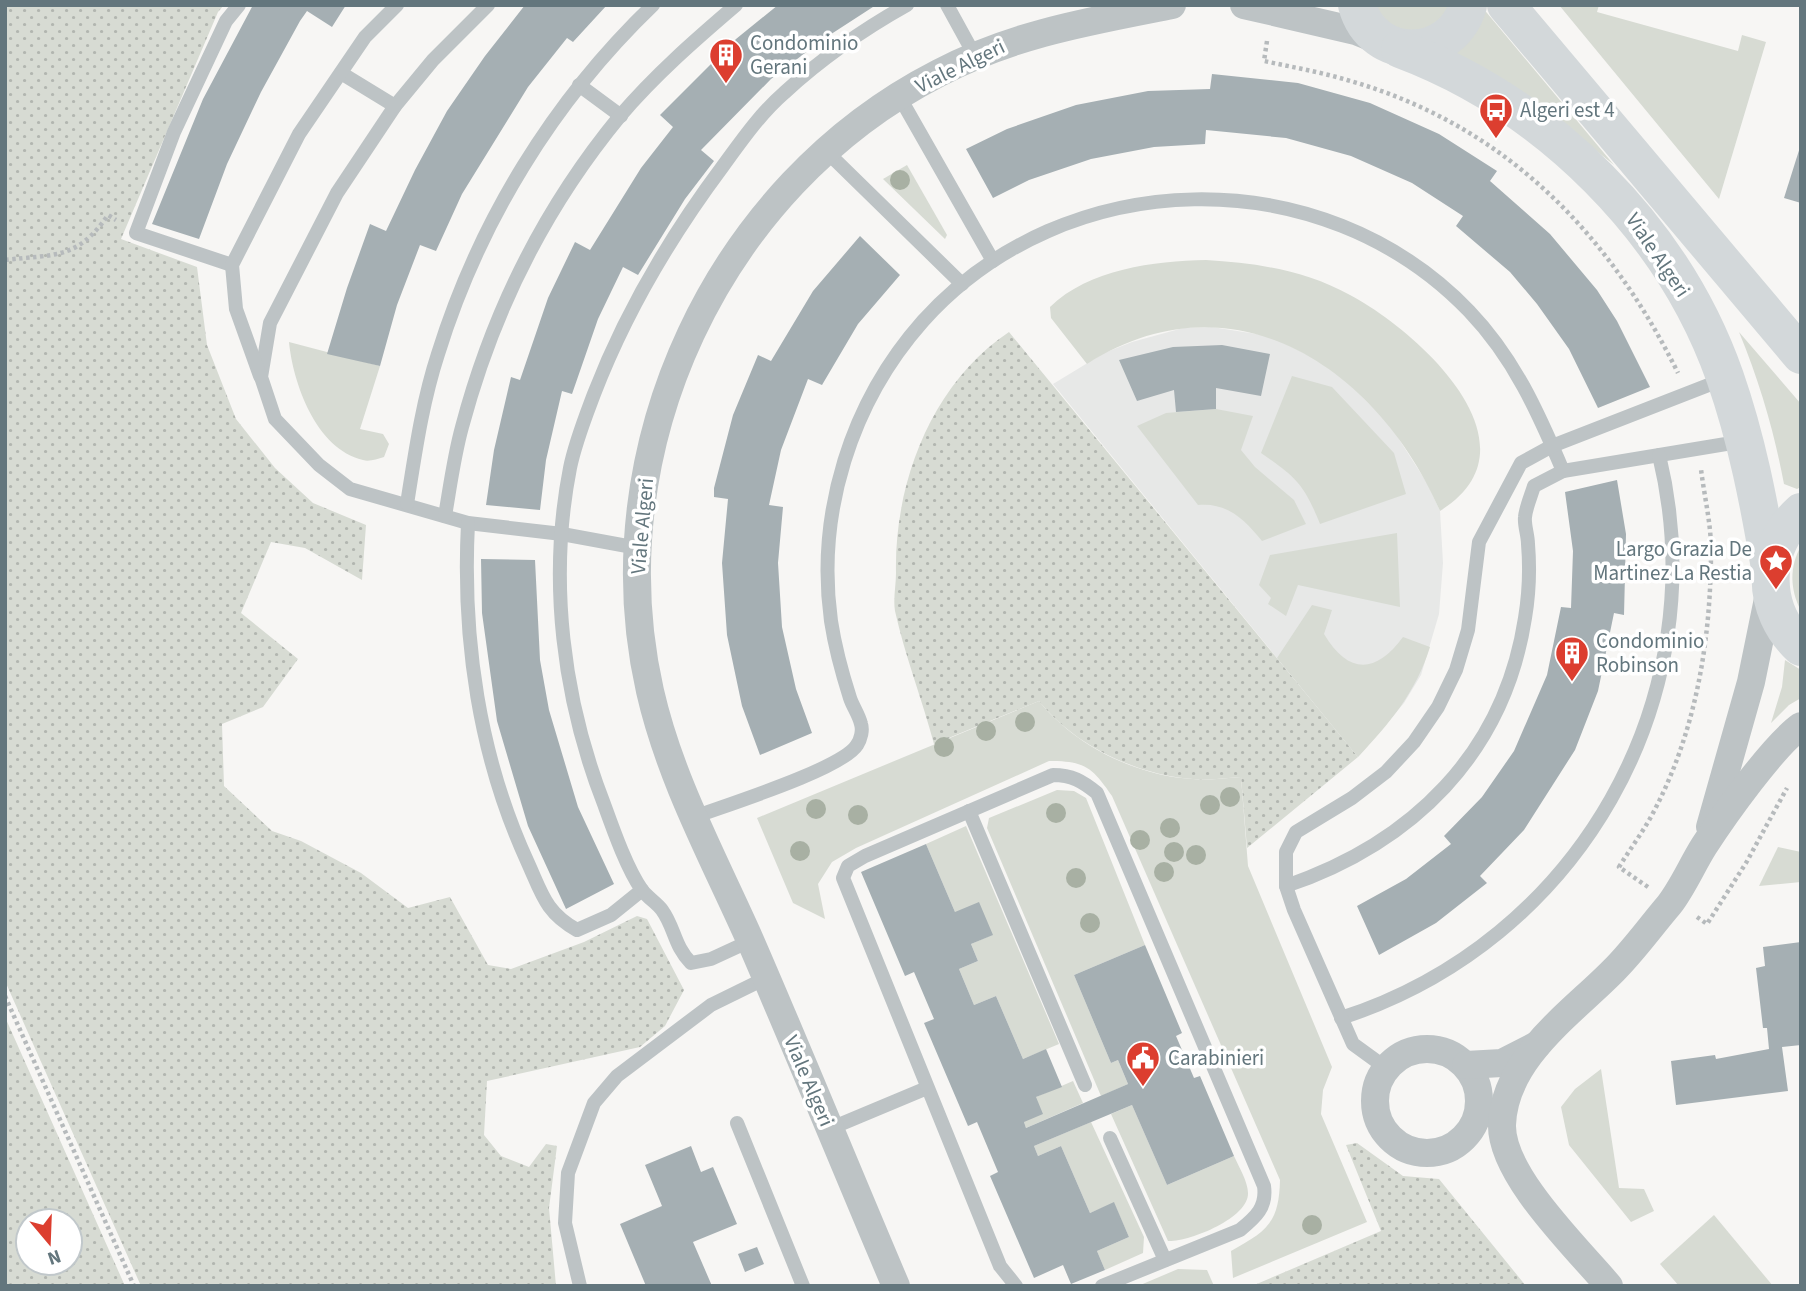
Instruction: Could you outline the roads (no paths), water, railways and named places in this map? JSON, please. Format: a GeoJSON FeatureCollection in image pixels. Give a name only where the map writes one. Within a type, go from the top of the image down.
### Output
{"type":"FeatureCollection","features":[{"type":"Feature","properties":{"kind":"street","name":"Viale Algeri"},"geometry":{"type":"LineString","coordinates":[[895,1286],[766,978],[670,760],[649,688],[638,604],[638,548],[645,476],[654,434],[681,353],[699,314],[744,242],[792,184],[826,152],[899,96],[975,56],[1055,27],[1172,5]]}},
{"type":"Feature","properties":{"kind":"street"},"geometry":{"type":"LineString","coordinates":[[1244,5],[1356,31],[1393,46],[1431,47],[1446,40],[1457,30],[1468,5]]}},
{"type":"Feature","properties":{"kind":"street"},"geometry":{"type":"LineString","coordinates":[[1357,5],[1364,22],[1393,46]]}},
{"type":"Feature","properties":{"kind":"street","name":"Viale Algeri"},"geometry":{"type":"LineString","coordinates":[[1506,5],[1801,355]]}},
{"type":"Feature","properties":{"kind":"street","name":"Viale Algeri"},"geometry":{"type":"LineString","coordinates":[[1393,46],[1459,75],[1507,104],[1572,153],[1603,183],[1641,227],[1680,284],[1700,321],[1725,379],[1758,488],[1770,577],[1781,623],[1801,647]]}},
{"type":"Feature","properties":{"kind":"street"},"geometry":{"type":"LineString","coordinates":[[1706,844],[1751,682],[1770,577],[1784,529],[1801,512]]}},
{"type":"Feature","properties":{"kind":"street"},"geometry":{"type":"LineString","coordinates":[[1609,1286],[1524,1185],[1506,1154],[1502,1125],[1511,1086],[1537,1045],[1616,968],[1671,901],[1706,844],[1774,753],[1801,726]]}},
{"type":"Feature","properties":{"kind":"street"},"geometry":{"type":"LineString","coordinates":[[1466,1065],[1502,1063],[1537,1045]]}},
{"type":"Feature","properties":{"kind":"street"},"geometry":{"type":"LineString","coordinates":[[1426,1049],[1452,1054],[1466,1065],[1476,1081],[1480,1099],[1478,1117],[1469,1133],[1442,1152],[1426,1154],[1409,1150],[1394,1142],[1383,1130],[1376,1115],[1378,1082],[1386,1068],[1399,1056],[1426,1049]]}},
{"type":"Feature","properties":{"kind":"street"},"geometry":{"type":"LineString","coordinates":[[1469,1133],[1506,1154]]}},
{"type":"Feature","properties":{"kind":"lane"},"geometry":{"type":"LineString","coordinates":[[232,265],[136,233],[174,132],[226,22],[240,5]]}},
{"type":"Feature","properties":{"kind":"lane"},"geometry":{"type":"LineString","coordinates":[[397,5],[365,37],[299,134],[232,265],[236,309],[275,419],[319,466],[350,489],[468,523],[562,534],[638,548]]}},
{"type":"Feature","properties":{"kind":"lane"},"geometry":{"type":"LineString","coordinates":[[261,377],[270,323],[337,193],[395,106],[433,61],[488,5]]}},
{"type":"Feature","properties":{"kind":"lane"},"geometry":{"type":"LineString","coordinates":[[407,504],[418,429],[437,354],[463,283],[515,180],[579,85],[653,5]]}},
{"type":"Feature","properties":{"kind":"lane"},"geometry":{"type":"LineString","coordinates":[[445,516],[461,429],[487,345],[529,253],[568,187],[621,116],[680,53],[736,5]]}},
{"type":"Feature","properties":{"kind":"lane"},"geometry":{"type":"LineString","coordinates":[[750,941],[711,959],[691,963],[679,951],[663,911],[642,890],[584,754],[571,699],[562,621],[562,534],[570,468],[583,424],[630,310],[676,231],[758,119],[783,93],[830,55],[907,5]]}},
{"type":"Feature","properties":{"kind":"lane"},"geometry":{"type":"LineString","coordinates":[[947,5],[975,56]]}},
{"type":"Feature","properties":{"kind":"lane"},"geometry":{"type":"LineString","coordinates":[[341,73],[395,106]]}},
{"type":"Feature","properties":{"kind":"lane"},"geometry":{"type":"LineString","coordinates":[[579,85],[621,116]]}},
{"type":"Feature","properties":{"kind":"lane"},"geometry":{"type":"LineString","coordinates":[[899,96],[993,261]]}},
{"type":"Feature","properties":{"kind":"lane"},"geometry":{"type":"LineString","coordinates":[[826,152],[962,284]]}},
{"type":"Feature","properties":{"kind":"lane"},"geometry":{"type":"LineString","coordinates":[[694,817],[836,763],[856,746],[863,728],[844,678],[828,598],[828,543],[836,490],[857,425],[889,365],[922,322],[962,284],[993,261],[1065,223],[1144,202],[1226,198],[1306,212],[1381,243],[1426,273],[1467,309],[1517,372],[1563,471]]}},
{"type":"Feature","properties":{"kind":"lane"},"geometry":{"type":"LineString","coordinates":[[1386,1068],[1353,1044],[1286,887],[1286,852],[1296,832],[1352,798],[1386,772],[1414,742],[1438,707],[1456,670],[1468,630],[1479,542],[1521,463],[1552,446],[1725,379]]}},
{"type":"Feature","properties":{"kind":"lane"},"geometry":{"type":"LineString","coordinates":[[1286,887],[1338,867],[1382,842],[1439,794],[1471,755],[1506,689],[1521,641],[1529,567],[1525,518],[1534,486],[1563,471],[1744,441]]}},
{"type":"Feature","properties":{"kind":"lane"},"geometry":{"type":"LineString","coordinates":[[1341,1018],[1399,997],[1491,940],[1560,874],[1608,806],[1635,752],[1652,708],[1668,638],[1673,554],[1667,495],[1659,455]]}},
{"type":"Feature","properties":{"kind":"lane"},"geometry":{"type":"LineString","coordinates":[[468,523],[468,630],[485,734],[518,842],[542,894],[555,918],[577,930],[611,915],[642,890]]}},
{"type":"Feature","properties":{"kind":"lane"},"geometry":{"type":"LineString","coordinates":[[1016,1286],[1000,1266],[843,878],[848,866],[865,856],[1053,775],[1068,775],[1083,781],[1097,793],[1264,1186],[1266,1200],[1256,1218],[1240,1230],[1102,1286]]}},
{"type":"Feature","properties":{"kind":"lane"},"geometry":{"type":"LineString","coordinates":[[970,811],[1085,1085]]}},
{"type":"Feature","properties":{"kind":"lane"},"geometry":{"type":"LineString","coordinates":[[580,1286],[565,1223],[568,1173],[594,1103],[617,1076],[711,1005],[766,978]]}},
{"type":"Feature","properties":{"kind":"lane"},"geometry":{"type":"LineString","coordinates":[[829,1129],[927,1088]]}},
{"type":"Feature","properties":{"kind":"lane"},"geometry":{"type":"LineString","coordinates":[[737,1123],[803,1286]]}},
{"type":"Feature","properties":{"kind":"lane"},"geometry":{"type":"LineString","coordinates":[[1110,1138],[1165,1260]]}},
{"type":"Feature","properties":{"kind":"place","name":"Condominio Gerani"},"geometry":{"type":"Point","coordinates":[726,85]}},
{"type":"Feature","properties":{"kind":"place","name":"Algeri est 4"},"geometry":{"type":"Point","coordinates":[1496,140]}},
{"type":"Feature","properties":{"kind":"place","name":"Largo Grazia De Martinez La Restia"},"geometry":{"type":"Point","coordinates":[1776,591]}},
{"type":"Feature","properties":{"kind":"place","name":"Condominio Robinson"},"geometry":{"type":"Point","coordinates":[1572,683]}},
{"type":"Feature","properties":{"kind":"place","name":"Carabinieri"},"geometry":{"type":"Point","coordinates":[1143,1088]}}]}
